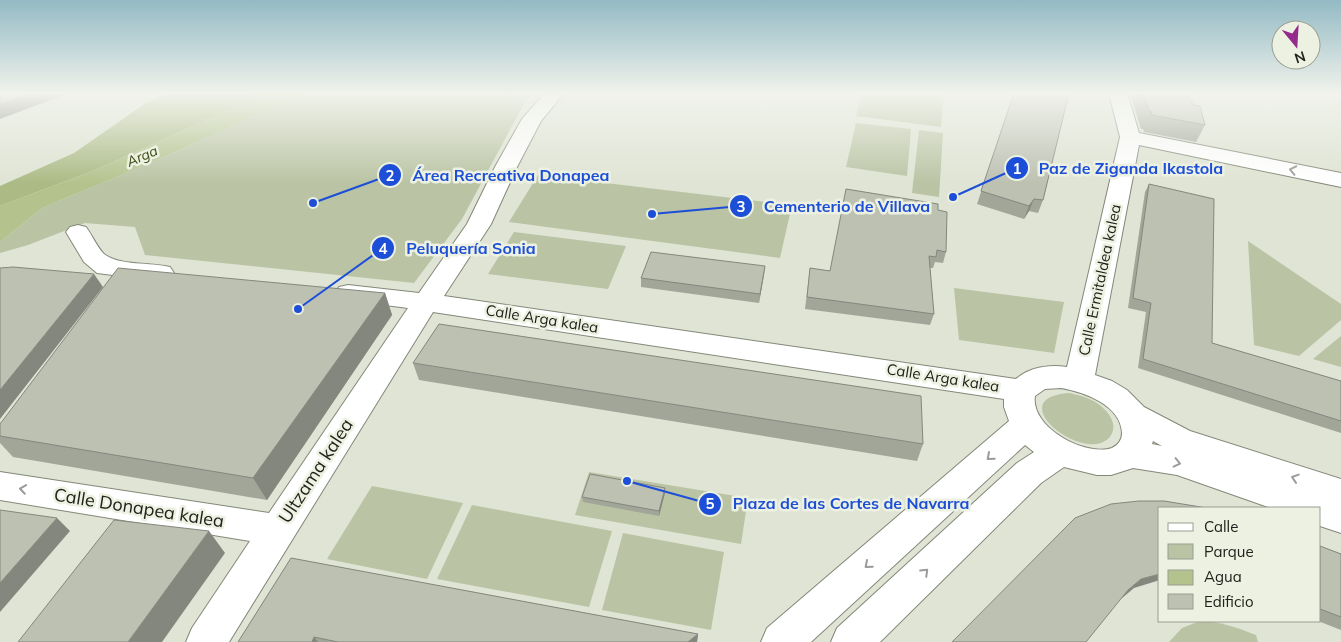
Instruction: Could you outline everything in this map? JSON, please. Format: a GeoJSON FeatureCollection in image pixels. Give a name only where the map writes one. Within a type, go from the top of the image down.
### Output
{"type":"FeatureCollection","features":[{"type":"Feature","properties":{"kind":"street","name":"Ultzama kalea"},"geometry":{"type":"LineString","coordinates":[[206,642],[479,224],[506,167],[530,123]]}},
{"type":"Feature","properties":{"kind":"street","name":"Calle Ermitaldea kalea"},"geometry":{"type":"LineString","coordinates":[[1079,380],[1130,136],[1126,123]]}},
{"type":"Feature","properties":{"kind":"street"},"geometry":{"type":"LineString","coordinates":[[1130,136],[1341,180]]}},
{"type":"Feature","properties":{"kind":"street"},"geometry":{"type":"LineString","coordinates":[[78,232],[93,258],[106,267],[181,275]]}},
{"type":"Feature","properties":{"kind":"street"},"geometry":{"type":"LineString","coordinates":[[115,292],[132,270]]}},
{"type":"Feature","properties":{"kind":"street","name":"Calle Arga kalea"},"geometry":{"type":"LineString","coordinates":[[329,291],[428,301],[779,355],[967,380],[1024,408]]}},
{"type":"Feature","properties":{"kind":"street"},"geometry":{"type":"LineString","coordinates":[[781,642],[1024,408],[1031,382],[1044,378],[1061,377],[1079,380],[1110,394],[1123,404],[1133,416],[1139,430],[1138,444],[1129,454],[1116,460],[1098,462],[1079,459],[1046,444],[1024,408]]}},
{"type":"Feature","properties":{"kind":"street"},"geometry":{"type":"LineString","coordinates":[[1133,416],[1179,440],[1341,493]]}},
{"type":"Feature","properties":{"kind":"street"},"geometry":{"type":"LineString","coordinates":[[851,642],[1029,473],[1060,452]]}},
{"type":"Feature","properties":{"kind":"street"},"geometry":{"type":"LineString","coordinates":[[1129,454],[1178,462],[1310,507]]}},
{"type":"Feature","properties":{"kind":"street","name":"Calle Donapea kalea"},"geometry":{"type":"LineString","coordinates":[[0,486],[279,530]]}},
{"type":"Feature","properties":{"kind":"street"},"geometry":{"type":"LineString","coordinates":[[1321,511],[1341,518]]}},
{"type":"Feature","properties":{"kind":"green space"},"geometry":{"type":"Polygon","coordinates":[[[239,123],[514,123],[462,219],[414,283],[145,255],[135,227],[85,223],[28,245],[0,253],[0,242],[42,208],[239,123]]]}},
{"type":"Feature","properties":{"kind":"green space"},"geometry":{"type":"Polygon","coordinates":[[[856,123],[911,129],[907,176],[846,167],[856,123]]]}},
{"type":"Feature","properties":{"kind":"green space"},"geometry":{"type":"Polygon","coordinates":[[[910,123],[941,123],[941,127],[910,123]]]}},
{"type":"Feature","properties":{"kind":"green space"},"geometry":{"type":"Polygon","coordinates":[[[919,130],[943,133],[939,197],[912,193],[919,130]]]}},
{"type":"Feature","properties":{"kind":"green space"},"geometry":{"type":"Polygon","coordinates":[[[538,175],[792,205],[780,258],[509,222],[538,175]]]}},
{"type":"Feature","properties":{"kind":"green space"},"geometry":{"type":"Polygon","coordinates":[[[514,232],[626,246],[608,289],[488,274],[514,232]]]}},
{"type":"Feature","properties":{"kind":"green space"},"geometry":{"type":"Polygon","coordinates":[[[1248,241],[1341,304],[1341,320],[1299,356],[1254,345],[1248,241]]]}},
{"type":"Feature","properties":{"kind":"green space"},"geometry":{"type":"Polygon","coordinates":[[[954,288],[1064,302],[1054,353],[959,340],[954,288]]]}},
{"type":"Feature","properties":{"kind":"green space"},"geometry":{"type":"Polygon","coordinates":[[[1341,336],[1341,367],[1313,359],[1341,336]]]}},
{"type":"Feature","properties":{"kind":"green space"},"geometry":{"type":"Polygon","coordinates":[[[1069,393],[1094,401],[1106,411],[1111,417],[1113,424],[1113,430],[1108,439],[1096,444],[1088,444],[1075,441],[1053,427],[1042,410],[1044,402],[1053,396],[1069,393]]]}},
{"type":"Feature","properties":{"kind":"green space"},"geometry":{"type":"Polygon","coordinates":[[[589,472],[748,498],[741,544],[575,515],[589,472]]]}},
{"type":"Feature","properties":{"kind":"green space"},"geometry":{"type":"Polygon","coordinates":[[[372,486],[463,503],[427,579],[327,559],[372,486]]]}},
{"type":"Feature","properties":{"kind":"green space"},"geometry":{"type":"Polygon","coordinates":[[[472,505],[612,531],[589,607],[437,579],[472,505]]]}},
{"type":"Feature","properties":{"kind":"green space"},"geometry":{"type":"Polygon","coordinates":[[[623,533],[724,552],[711,630],[602,610],[623,533]]]}},
{"type":"Feature","properties":{"kind":"green space"},"geometry":{"type":"Polygon","coordinates":[[[1197,622],[1212,622],[1256,635],[1258,642],[1169,642],[1182,628],[1197,622]]]}},
{"type":"Feature","properties":{"kind":"shaded area"},"geometry":{"type":"Polygon","coordinates":[[[117,123],[200,123],[95,170],[0,206],[0,186],[74,153],[117,123]]]}},
{"type":"Feature","properties":{"kind":"water","name":"Arga"},"geometry":{"type":"Polygon","coordinates":[[[200,123],[239,123],[42,208],[0,242],[0,206],[95,170],[200,123]]]}},
{"type":"Feature","properties":{"kind":"building"},"geometry":{"type":"Polygon","coordinates":[[[1004,123],[1062,123],[1043,200],[1034,199],[1029,206],[981,191],[1004,123]]]}},
{"type":"Feature","properties":{"kind":"building"},"geometry":{"type":"Polygon","coordinates":[[[1149,184],[1214,199],[1212,343],[1341,381],[1341,421],[1143,359],[1151,303],[1133,298],[1149,184]]]}},
{"type":"Feature","properties":{"kind":"building"},"geometry":{"type":"Polygon","coordinates":[[[846,189],[938,204],[938,210],[947,212],[946,252],[937,250],[936,257],[929,256],[934,314],[807,297],[810,268],[830,271],[846,189]]]}},
{"type":"Feature","properties":{"kind":"building"},"geometry":{"type":"Polygon","coordinates":[[[651,252],[765,266],[760,294],[641,278],[651,252]]]}},
{"type":"Feature","properties":{"kind":"building"},"geometry":{"type":"Polygon","coordinates":[[[13,267],[94,274],[0,390],[0,268],[13,267]]]}},
{"type":"Feature","properties":{"kind":"building"},"geometry":{"type":"Polygon","coordinates":[[[118,268],[385,293],[253,478],[0,436],[0,424],[118,268]]]}},
{"type":"Feature","properties":{"kind":"building"},"geometry":{"type":"Polygon","coordinates":[[[439,324],[921,396],[923,444],[413,363],[439,324]]]}},
{"type":"Feature","properties":{"kind":"building"},"geometry":{"type":"Polygon","coordinates":[[[590,474],[665,488],[659,511],[582,497],[590,474]]]}},
{"type":"Feature","properties":{"kind":"building"},"geometry":{"type":"Polygon","coordinates":[[[1164,501],[1201,507],[1158,507],[1158,575],[1141,579],[1128,590],[1086,642],[952,642],[1075,518],[1111,504],[1164,501]]]}},
{"type":"Feature","properties":{"kind":"building"},"geometry":{"type":"Polygon","coordinates":[[[0,510],[57,518],[0,583],[0,510]]]}},
{"type":"Feature","properties":{"kind":"building"},"geometry":{"type":"Polygon","coordinates":[[[114,520],[209,531],[128,642],[18,642],[114,520]]]}},
{"type":"Feature","properties":{"kind":"building"},"geometry":{"type":"Polygon","coordinates":[[[1321,546],[1341,554],[1341,617],[1321,609],[1321,546]]]}},
{"type":"Feature","properties":{"kind":"building"},"geometry":{"type":"Polygon","coordinates":[[[291,558],[698,634],[688,642],[338,642],[314,637],[312,642],[238,642],[291,558]]]}},
{"type":"Feature","properties":{"kind":"place","name":"Paz de Ziganda Ikastola"},"geometry":{"type":"Point","coordinates":[953,197]}},
{"type":"Feature","properties":{"kind":"place","name":"Área Recreativa Donapea"},"geometry":{"type":"Point","coordinates":[313,203]}},
{"type":"Feature","properties":{"kind":"place","name":"Cementerio de Villava"},"geometry":{"type":"Point","coordinates":[652,214]}},
{"type":"Feature","properties":{"kind":"place","name":"Peluquería Sonia"},"geometry":{"type":"Point","coordinates":[298,309]}},
{"type":"Feature","properties":{"kind":"place","name":"Plaza de las Cortes de Navarra"},"geometry":{"type":"Point","coordinates":[627,481]}}]}
